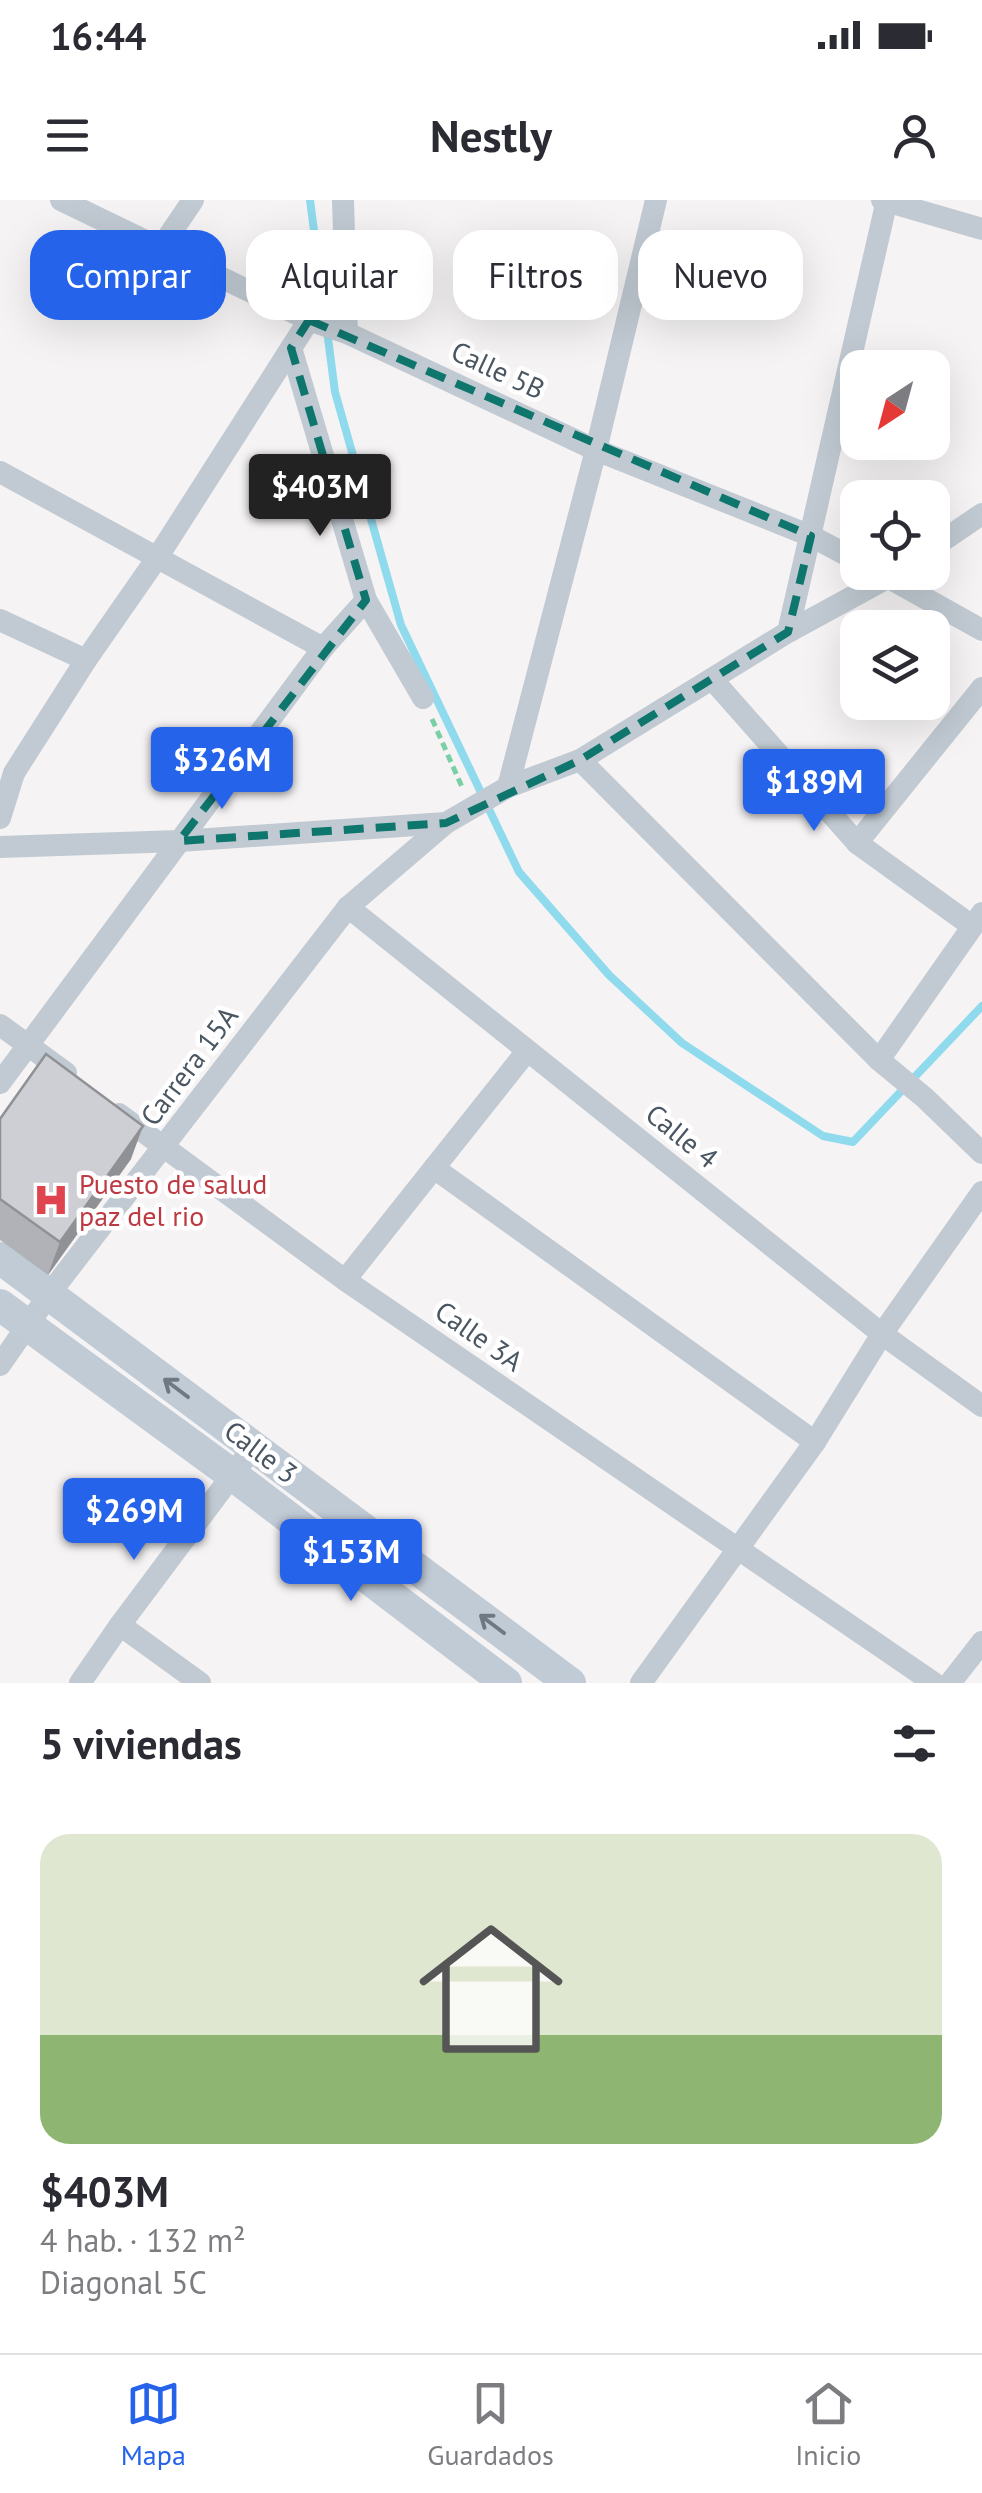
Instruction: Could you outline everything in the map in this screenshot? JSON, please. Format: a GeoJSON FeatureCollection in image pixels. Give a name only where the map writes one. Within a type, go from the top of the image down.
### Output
{"type":"FeatureCollection","features":[{"type":"Feature","properties":{"kind":"main road","name":"Calle 3"},"geometry":{"type":"LineString","coordinates":[[0,1258],[570,1683]]}},
{"type":"Feature","properties":{"kind":"main road","name":"Calle 3"},"geometry":{"type":"LineString","coordinates":[[0,1305],[234,1476],[506,1683]]}},
{"type":"Feature","properties":{"kind":"street","name":"Calle 5B"},"geometry":{"type":"LineString","coordinates":[[62,200],[127,230]]}},
{"type":"Feature","properties":{"kind":"street"},"geometry":{"type":"LineString","coordinates":[[173,230],[194,200]]}},
{"type":"Feature","properties":{"kind":"street"},"geometry":{"type":"LineString","coordinates":[[0,818],[7,770],[158,558],[292,348],[328,326],[342,200]]}},
{"type":"Feature","properties":{"kind":"street"},"geometry":{"type":"LineString","coordinates":[[501,791],[596,450],[656,200]]}},
{"type":"Feature","properties":{"kind":"street"},"geometry":{"type":"LineString","coordinates":[[788,632],[885,200],[982,229]]}},
{"type":"Feature","properties":{"kind":"street","name":"Calle 5B"},"geometry":{"type":"LineString","coordinates":[[226,277],[596,450],[811,536],[840,551]]}},
{"type":"Feature","properties":{"kind":"street"},"geometry":{"type":"LineString","coordinates":[[292,348],[366,600],[423,698]]}},
{"type":"Feature","properties":{"kind":"street"},"geometry":{"type":"LineString","coordinates":[[0,472],[323,648]]}},
{"type":"Feature","properties":{"kind":"street"},"geometry":{"type":"LineString","coordinates":[[950,536],[982,514]]}},
{"type":"Feature","properties":{"kind":"street"},"geometry":{"type":"LineString","coordinates":[[0,847],[180,841],[446,822],[501,791],[580,760],[861,590]]}},
{"type":"Feature","properties":{"kind":"street"},"geometry":{"type":"LineString","coordinates":[[916,590],[982,630]]}},
{"type":"Feature","properties":{"kind":"street"},"geometry":{"type":"LineString","coordinates":[[0,1083],[323,648],[366,600]]}},
{"type":"Feature","properties":{"kind":"street"},"geometry":{"type":"LineString","coordinates":[[0,620],[86,660]]}},
{"type":"Feature","properties":{"kind":"street"},"geometry":{"type":"LineString","coordinates":[[712,680],[857,843],[977,919],[886,1067]]}},
{"type":"Feature","properties":{"kind":"street"},"geometry":{"type":"LineString","coordinates":[[857,843],[982,688]]}},
{"type":"Feature","properties":{"kind":"street"},"geometry":{"type":"LineString","coordinates":[[580,760],[886,1067],[982,1153]]}},
{"type":"Feature","properties":{"kind":"street","name":"Carrera 15A"},"geometry":{"type":"LineString","coordinates":[[0,1365],[50,1293],[348,907],[446,822]]}},
{"type":"Feature","properties":{"kind":"street","name":"Calle 4"},"geometry":{"type":"LineString","coordinates":[[348,907],[882,1334],[982,1406]]}},
{"type":"Feature","properties":{"kind":"street","name":"Calle 3A"},"geometry":{"type":"LineString","coordinates":[[0,1025],[345,1280],[934,1683]]}},
{"type":"Feature","properties":{"kind":"street"},"geometry":{"type":"LineString","coordinates":[[345,1280],[527,1051]]}},
{"type":"Feature","properties":{"kind":"street"},"geometry":{"type":"LineString","coordinates":[[434,1168],[816,1442]]}},
{"type":"Feature","properties":{"kind":"street"},"geometry":{"type":"LineString","coordinates":[[641,1683],[816,1442],[882,1334],[982,1192]]}},
{"type":"Feature","properties":{"kind":"street"},"geometry":{"type":"LineString","coordinates":[[80,1683],[254,1446]]}},
{"type":"Feature","properties":{"kind":"street"},"geometry":{"type":"LineString","coordinates":[[120,1625],[200,1683]]}},
{"type":"Feature","properties":{"kind":"street"},"geometry":{"type":"LineString","coordinates":[[950,1683],[982,1642]]}},
{"type":"Feature","properties":{"kind":"path"},"geometry":{"type":"LineString","coordinates":[[423,698],[472,808]]}},
{"type":"Feature","properties":{"kind":"highlighted area"},"geometry":{"type":"Polygon","coordinates":[[[309,320],[811,536],[788,632],[580,760],[446,823],[179,841],[366,600],[291,348],[309,320]]]}},
{"type":"Feature","properties":{"kind":"building","name":"Puesto de salud paz del rio"},"geometry":{"type":"Polygon","coordinates":[[[46,1054],[143,1126],[60,1242],[0,1199],[0,1119],[46,1054]]]}},
{"type":"Feature","properties":{"kind":"waterway"},"geometry":{"type":"LineString","coordinates":[[310,200],[335,392],[401,625],[519,872],[609,975],[682,1043],[823,1136],[853,1142],[982,1006]]}},
{"type":"Feature","properties":{"kind":"place","name":"Puesto de salud paz del rio"},"geometry":{"type":"Point","coordinates":[51,1200]}}]}
